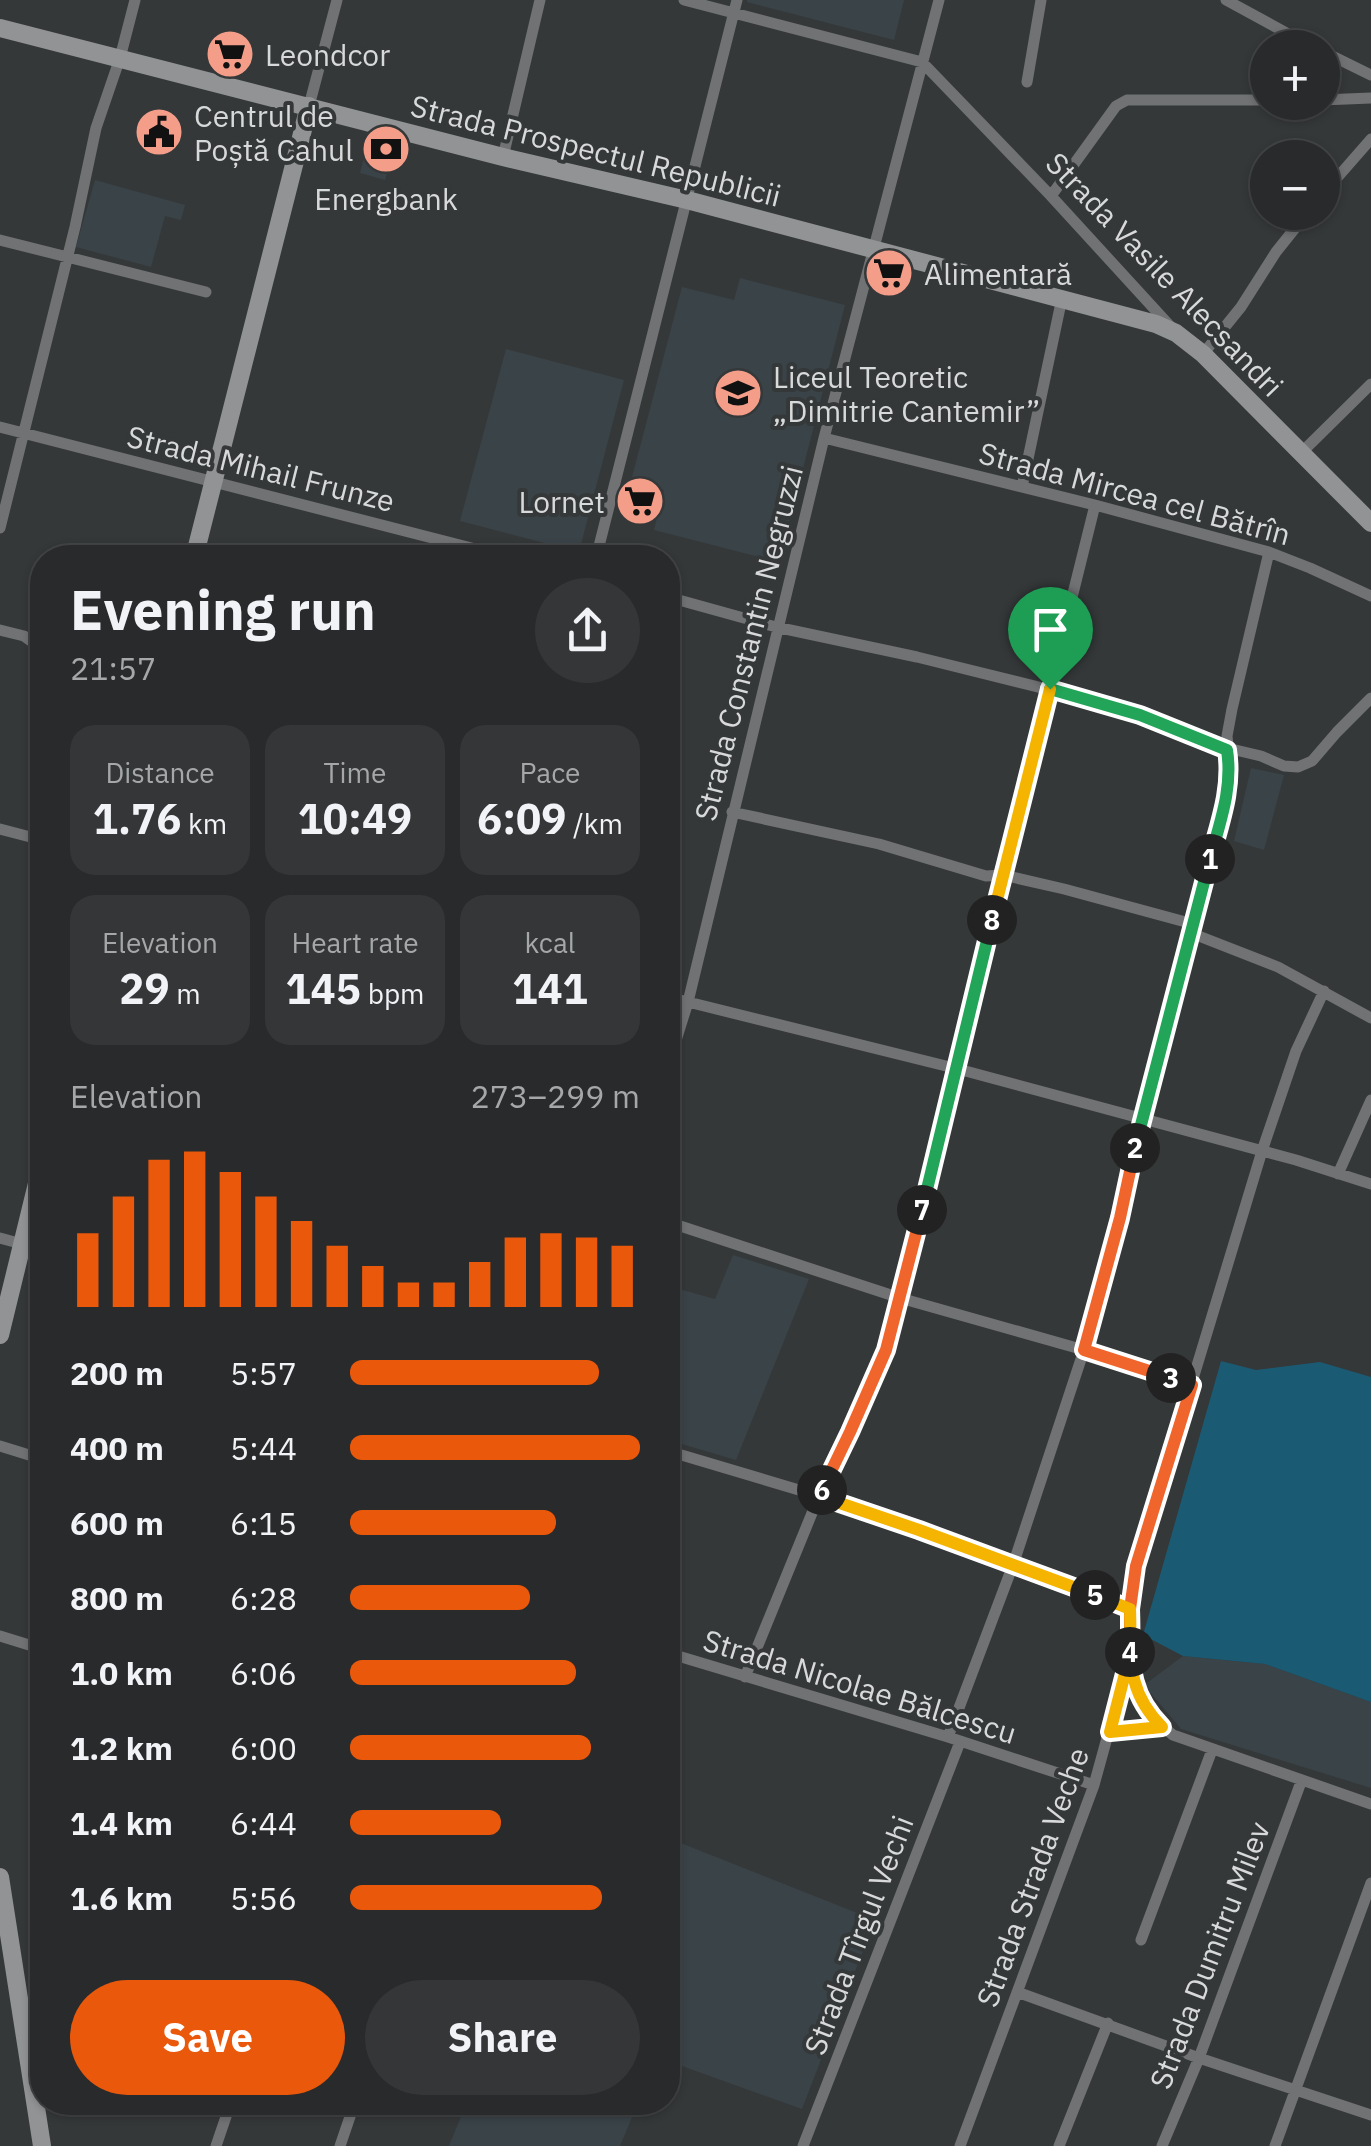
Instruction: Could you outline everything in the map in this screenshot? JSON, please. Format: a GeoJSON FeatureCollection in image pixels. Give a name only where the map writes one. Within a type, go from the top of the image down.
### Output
{"type":"FeatureCollection","features":[{"type":"Feature","properties":{"kind":"main road","name":"Strada Prospectul Republicii"},"geometry":{"type":"LineString","coordinates":[[0,28],[687,200],[1062,298],[1176,333]]}},
{"type":"Feature","properties":{"kind":"main road"},"geometry":{"type":"LineString","coordinates":[[197,545],[310,106]]}},
{"type":"Feature","properties":{"kind":"main road","name":"Strada Vasile Alecsandri"},"geometry":{"type":"LineString","coordinates":[[1176,333],[1203,354],[1371,523]]}},
{"type":"Feature","properties":{"kind":"main road"},"geometry":{"type":"LineString","coordinates":[[0,1335],[30,1212]]}},
{"type":"Feature","properties":{"kind":"main road"},"geometry":{"type":"LineString","coordinates":[[0,1877],[30,2069]]}},
{"type":"Feature","properties":{"kind":"main road"},"geometry":{"type":"LineString","coordinates":[[37,2115],[42,2146]]}},
{"type":"Feature","properties":{"kind":"street"},"geometry":{"type":"LineString","coordinates":[[0,528],[96,128],[135,0]]}},
{"type":"Feature","properties":{"kind":"street"},"geometry":{"type":"LineString","coordinates":[[310,106],[337,0]]}},
{"type":"Feature","properties":{"kind":"street"},"geometry":{"type":"LineString","coordinates":[[503,157],[540,0]]}},
{"type":"Feature","properties":{"kind":"street"},"geometry":{"type":"LineString","coordinates":[[684,0],[736,7],[922,62]]}},
{"type":"Feature","properties":{"kind":"street","name":"Strada Constantin Negruzzi"},"geometry":{"type":"LineString","coordinates":[[680,1028],[776,627],[938,0]]}},
{"type":"Feature","properties":{"kind":"street"},"geometry":{"type":"LineString","coordinates":[[1026,82],[1041,0]]}},
{"type":"Feature","properties":{"kind":"street"},"geometry":{"type":"LineString","coordinates":[[1226,0],[1281,30]]}},
{"type":"Feature","properties":{"kind":"street"},"geometry":{"type":"LineString","coordinates":[[599,545],[736,7]]}},
{"type":"Feature","properties":{"kind":"street"},"geometry":{"type":"LineString","coordinates":[[1340,58],[1371,75]]}},
{"type":"Feature","properties":{"kind":"street","name":"Strada Vasile Alecsandri"},"geometry":{"type":"LineString","coordinates":[[922,62],[1176,333]]}},
{"type":"Feature","properties":{"kind":"street"},"geometry":{"type":"LineString","coordinates":[[1340,99],[1371,98]]}},
{"type":"Feature","properties":{"kind":"street"},"geometry":{"type":"LineString","coordinates":[[1050,196],[1116,106],[1127,100],[1250,100]]}},
{"type":"Feature","properties":{"kind":"street"},"geometry":{"type":"LineString","coordinates":[[1340,175],[1371,139]]}},
{"type":"Feature","properties":{"kind":"street"},"geometry":{"type":"LineString","coordinates":[[1203,354],[1294,230]]}},
{"type":"Feature","properties":{"kind":"street"},"geometry":{"type":"LineString","coordinates":[[0,240],[206,292]]}},
{"type":"Feature","properties":{"kind":"street"},"geometry":{"type":"LineString","coordinates":[[1022,487],[1062,298]]}},
{"type":"Feature","properties":{"kind":"street"},"geometry":{"type":"LineString","coordinates":[[1301,453],[1371,384]]}},
{"type":"Feature","properties":{"kind":"street","name":"Strada Mihail Frunze"},"geometry":{"type":"LineString","coordinates":[[0,427],[460,545]]}},
{"type":"Feature","properties":{"kind":"street","name":"Strada Mircea cel Bătrîn"},"geometry":{"type":"LineString","coordinates":[[824,438],[1269,552],[1371,596]]}},
{"type":"Feature","properties":{"kind":"street"},"geometry":{"type":"LineString","coordinates":[[745,1677],[819,1496],[886,1350],[1095,505]]}},
{"type":"Feature","properties":{"kind":"street","name":"Strada Tîrgul Vechi"},"geometry":{"type":"LineString","coordinates":[[803,2146],[954,1740],[1084,1350],[1226,801],[1232,709],[1269,552]]}},
{"type":"Feature","properties":{"kind":"street"},"geometry":{"type":"LineString","coordinates":[[680,600],[776,627],[1050,689],[1140,715],[1227,750],[1261,756],[1284,766],[1306,765],[1371,698]]}},
{"type":"Feature","properties":{"kind":"street"},"geometry":{"type":"LineString","coordinates":[[0,630],[30,640]]}},
{"type":"Feature","properties":{"kind":"street"},"geometry":{"type":"LineString","coordinates":[[732,812],[878,844],[986,876],[1003,875],[1064,889],[1192,929],[1278,966],[1371,1018]]}},
{"type":"Feature","properties":{"kind":"street"},"geometry":{"type":"LineString","coordinates":[[0,828],[30,837]]}},
{"type":"Feature","properties":{"kind":"street","name":"Strada Strada Veche"},"geometry":{"type":"LineString","coordinates":[[960,2146],[1094,1785],[1129,1658],[1136,1566],[1262,1151],[1296,1051],[1324,991]]}},
{"type":"Feature","properties":{"kind":"street"},"geometry":{"type":"LineString","coordinates":[[680,1000],[958,1069],[1371,1184]]}},
{"type":"Feature","properties":{"kind":"street"},"geometry":{"type":"LineString","coordinates":[[1338,1174],[1371,1100]]}},
{"type":"Feature","properties":{"kind":"street"},"geometry":{"type":"LineString","coordinates":[[680,1226],[900,1298],[1192,1385]]}},
{"type":"Feature","properties":{"kind":"street"},"geometry":{"type":"LineString","coordinates":[[0,1238],[22,1244]]}},
{"type":"Feature","properties":{"kind":"street"},"geometry":{"type":"LineString","coordinates":[[0,1446],[30,1455]]}},
{"type":"Feature","properties":{"kind":"street"},"geometry":{"type":"LineString","coordinates":[[680,1455],[819,1496],[1130,1609]]}},
{"type":"Feature","properties":{"kind":"street"},"geometry":{"type":"LineString","coordinates":[[0,1636],[30,1646]]}},
{"type":"Feature","properties":{"kind":"street","name":"Strada Nicolae Bălcescu"},"geometry":{"type":"LineString","coordinates":[[680,1657],[1094,1785]]}},
{"type":"Feature","properties":{"kind":"street"},"geometry":{"type":"LineString","coordinates":[[1129,1658],[1138,1692],[1153,1718],[1180,1739],[1371,1804]]}},
{"type":"Feature","properties":{"kind":"street"},"geometry":{"type":"LineString","coordinates":[[1110,1732],[1162,1727]]}},
{"type":"Feature","properties":{"kind":"street"},"geometry":{"type":"LineString","coordinates":[[1141,1940],[1212,1750]]}},
{"type":"Feature","properties":{"kind":"street","name":"Strada Dumitru Milev"},"geometry":{"type":"LineString","coordinates":[[1162,2146],[1199,2058],[1301,1782]]}},
{"type":"Feature","properties":{"kind":"street"},"geometry":{"type":"LineString","coordinates":[[1276,2146],[1371,1883]]}},
{"type":"Feature","properties":{"kind":"street"},"geometry":{"type":"LineString","coordinates":[[1017,1992],[1371,2115]]}},
{"type":"Feature","properties":{"kind":"street"},"geometry":{"type":"LineString","coordinates":[[1059,2146],[1108,2023]]}},
{"type":"Feature","properties":{"kind":"street"},"geometry":{"type":"LineString","coordinates":[[216,2146],[227,2115]]}},
{"type":"Feature","properties":{"kind":"street"},"geometry":{"type":"LineString","coordinates":[[340,2146],[351,2115]]}},
{"type":"Feature","properties":{"kind":"shaded area"},"geometry":{"type":"Polygon","coordinates":[[[747,0],[904,0],[894,40],[747,0]]]}},
{"type":"Feature","properties":{"kind":"shaded area"},"geometry":{"type":"Polygon","coordinates":[[[369,138],[394,145],[385,180],[360,173],[369,138]]]}},
{"type":"Feature","properties":{"kind":"shaded area"},"geometry":{"type":"Polygon","coordinates":[[[95,180],[185,205],[181,220],[165,216],[151,267],[76,247],[95,180]]]}},
{"type":"Feature","properties":{"kind":"shaded area","name":"Liceul Teoretic „Dimitrie Cantemir”"},"geometry":{"type":"Polygon","coordinates":[[[740,278],[845,305],[779,562],[654,530],[664,490],[631,481],[682,287],[734,300],[740,278]]]}},
{"type":"Feature","properties":{"kind":"shaded area"},"geometry":{"type":"Polygon","coordinates":[[[506,349],[624,380],[581,545],[552,545],[460,521],[506,349]]]}},
{"type":"Feature","properties":{"kind":"shaded area"},"geometry":{"type":"Polygon","coordinates":[[[1251,768],[1284,775],[1264,850],[1234,841],[1251,768]]]}},
{"type":"Feature","properties":{"kind":"shaded area"},"geometry":{"type":"Polygon","coordinates":[[[733,1255],[809,1279],[736,1460],[680,1444],[680,1289],[715,1299],[733,1255]]]}},
{"type":"Feature","properties":{"kind":"shaded area"},"geometry":{"type":"Polygon","coordinates":[[[1221,1361],[1256,1370],[1320,1362],[1371,1377],[1371,1702],[1265,1664],[1183,1656],[1143,1635],[1221,1361]]]}},
{"type":"Feature","properties":{"kind":"shaded area"},"geometry":{"type":"Polygon","coordinates":[[[1183,1656],[1265,1664],[1371,1702],[1371,1788],[1181,1729],[1144,1685],[1183,1656]]]}},
{"type":"Feature","properties":{"kind":"shaded area"},"geometry":{"type":"Polygon","coordinates":[[[680,1843],[875,1920],[802,2109],[680,2065],[680,1843]]]}},
{"type":"Feature","properties":{"kind":"shaded area"},"geometry":{"type":"Polygon","coordinates":[[[462,2115],[633,2115],[620,2146],[449,2146],[462,2115]]]}},
{"type":"Feature","properties":{"kind":"place","name":"Leondcor"},"geometry":{"type":"Point","coordinates":[230,54]}},
{"type":"Feature","properties":{"kind":"place","name":"Centrul de Poștă Cahul"},"geometry":{"type":"Point","coordinates":[159,132]}},
{"type":"Feature","properties":{"kind":"place","name":"Energbank"},"geometry":{"type":"Point","coordinates":[386,149]}},
{"type":"Feature","properties":{"kind":"place","name":"Alimentară"},"geometry":{"type":"Point","coordinates":[889,273]}},
{"type":"Feature","properties":{"kind":"place","name":"Liceul Teoretic „Dimitrie Cantemir”"},"geometry":{"type":"Point","coordinates":[738,393]}},
{"type":"Feature","properties":{"kind":"place","name":"Lornet"},"geometry":{"type":"Point","coordinates":[640,501]}},
{"type":"Feature","properties":{"kind":"route"},"geometry":{"type":"LineString","coordinates":[[1050,689],[886,1350],[819,1496],[1130,1609],[1131,1639],[1129,1658],[1133,1680],[1162,1727],[1110,1732],[1129,1658],[1130,1609],[1136,1566],[1192,1385],[1084,1350],[1224,812],[1230,767],[1227,750],[1140,715],[1050,689]]}}]}
